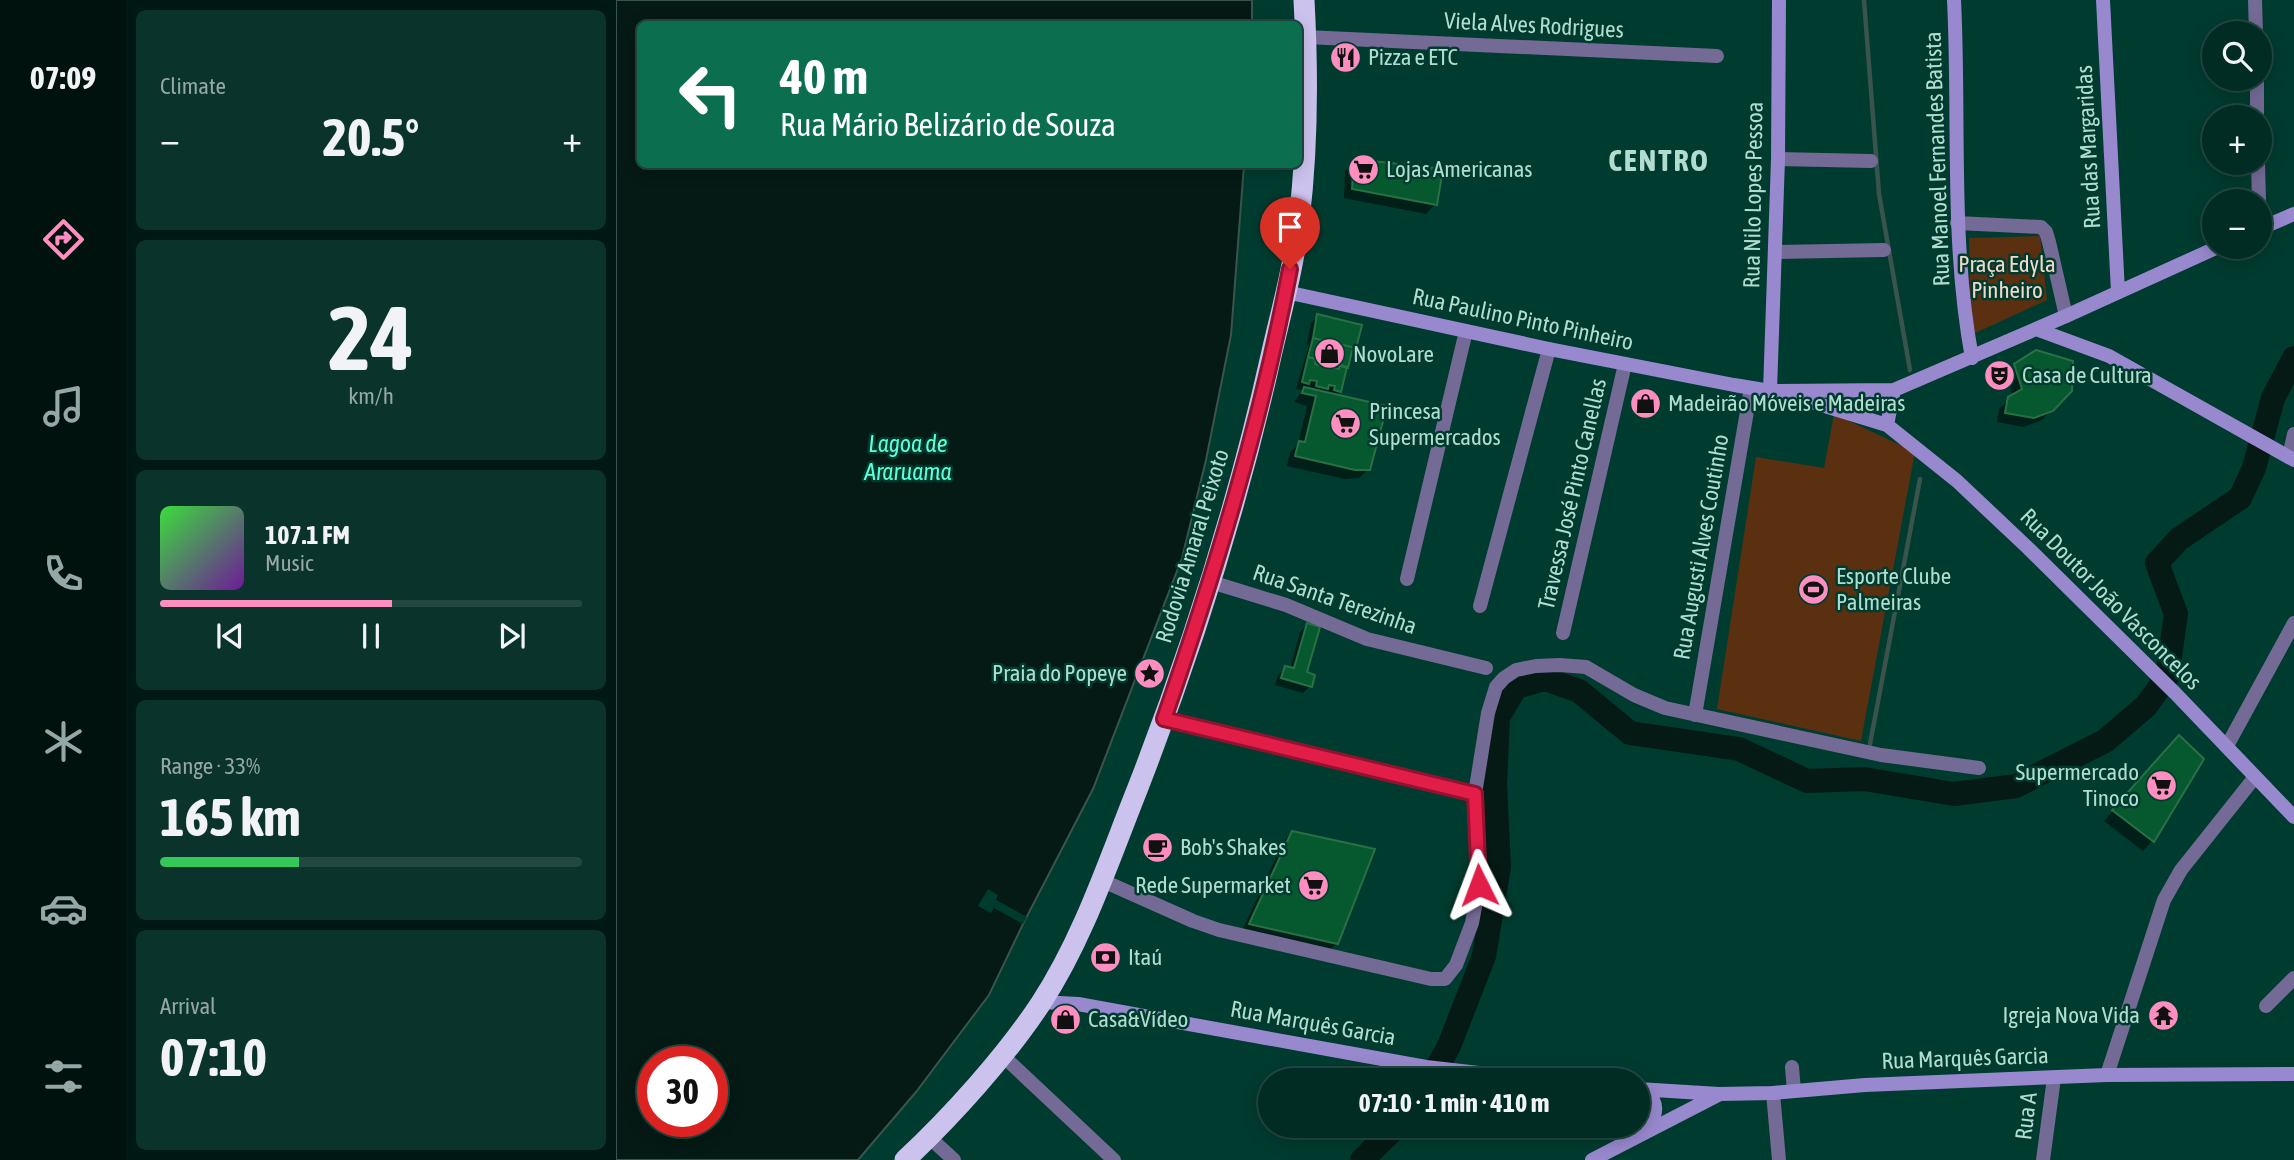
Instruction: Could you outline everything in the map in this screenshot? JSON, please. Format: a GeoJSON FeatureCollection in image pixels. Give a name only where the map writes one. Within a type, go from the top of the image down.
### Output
{"type":"FeatureCollection","features":[{"type":"Feature","properties":{"kind":"highway","name":"Rodovia Amaral Peixoto"},"geometry":{"type":"LineString","coordinates":[[905,1160],[1002,1055],[1042,1002],[1070,951],[1101,880],[1164,719],[1211,582],[1249,448],[1286,292],[1299,224],[1306,144],[1304,0]]}},
{"type":"Feature","properties":{"kind":"street","name":"Rua Nilo Lopes Pessoa"},"geometry":{"type":"LineString","coordinates":[[1770,391],[1778,159],[1779,0]]}},
{"type":"Feature","properties":{"kind":"street","name":"Rua Manoel Fernandes Batista"},"geometry":{"type":"LineString","coordinates":[[1954,0],[1957,36],[1957,223],[1965,321],[1972,358]]}},
{"type":"Feature","properties":{"kind":"street","name":"Rua das Margaridas"},"geometry":{"type":"LineString","coordinates":[[2103,0],[2118,292]]}},
{"type":"Feature","properties":{"kind":"street"},"geometry":{"type":"LineString","coordinates":[[2255,0],[2256,21]]}},
{"type":"Feature","properties":{"kind":"street","name":"Viela Alves Rodrigues"},"geometry":{"type":"LineString","coordinates":[[1306,37],[1717,56]]}},
{"type":"Feature","properties":{"kind":"street"},"geometry":{"type":"LineString","coordinates":[[1778,159],[1871,161]]}},
{"type":"Feature","properties":{"kind":"street"},"geometry":{"type":"LineString","coordinates":[[2272,223],[2294,214]]}},
{"type":"Feature","properties":{"kind":"street"},"geometry":{"type":"LineString","coordinates":[[1957,223],[2041,226],[2049,242],[2066,316]]}},
{"type":"Feature","properties":{"kind":"street"},"geometry":{"type":"LineString","coordinates":[[1775,251],[1884,250]]}},
{"type":"Feature","properties":{"kind":"street"},"geometry":{"type":"LineString","coordinates":[[1770,391],[1894,390],[1972,358],[2202,254]]}},
{"type":"Feature","properties":{"kind":"street","name":"Rua Paulino Pinto Pinheiro"},"geometry":{"type":"LineString","coordinates":[[1286,292],[1549,349],[1770,391]]}},
{"type":"Feature","properties":{"kind":"street"},"geometry":{"type":"LineString","coordinates":[[2036,329],[2109,356],[2291,458],[2294,434]]}},
{"type":"Feature","properties":{"kind":"street"},"geometry":{"type":"LineString","coordinates":[[1407,579],[1466,331]]}},
{"type":"Feature","properties":{"kind":"street"},"geometry":{"type":"LineString","coordinates":[[1480,607],[1549,349]]}},
{"type":"Feature","properties":{"kind":"street","name":"Travessa José Pinto Canellas"},"geometry":{"type":"LineString","coordinates":[[1563,633],[1625,364]]}},
{"type":"Feature","properties":{"kind":"street","name":"Rua Augusti Alves Coutinho"},"geometry":{"type":"LineString","coordinates":[[1695,715],[1751,388]]}},
{"type":"Feature","properties":{"kind":"street"},"geometry":{"type":"LineString","coordinates":[[1830,406],[1828,395],[1836,390]]}},
{"type":"Feature","properties":{"kind":"street"},"geometry":{"type":"LineString","coordinates":[[1770,391],[1830,406],[1886,425],[1894,390]]}},
{"type":"Feature","properties":{"kind":"street","name":"Rua Doutor João Vasconcelos"},"geometry":{"type":"LineString","coordinates":[[1886,425],[1966,489],[2028,548],[2227,746],[2294,817]]}},
{"type":"Feature","properties":{"kind":"street","name":"Rua Santa Terezinha"},"geometry":{"type":"LineString","coordinates":[[1211,582],[1286,605],[1367,639],[1486,668]]}},
{"type":"Feature","properties":{"kind":"street"},"geometry":{"type":"LineString","coordinates":[[2227,746],[2294,623]]}},
{"type":"Feature","properties":{"kind":"street"},"geometry":{"type":"LineString","coordinates":[[1101,880],[1193,921],[1219,929],[1431,979],[1445,979],[1457,965],[1472,923],[1479,885],[1475,794],[1488,713],[1496,687],[1504,678],[1516,670],[1536,666],[1560,664],[1586,667],[1646,701],[1695,715],[1881,755],[1979,768]]}},
{"type":"Feature","properties":{"kind":"street"},"geometry":{"type":"LineString","coordinates":[[1164,719],[1475,794]]}},
{"type":"Feature","properties":{"kind":"street"},"geometry":{"type":"LineString","coordinates":[[2107,1075],[2164,900],[2181,870],[2255,777]]}},
{"type":"Feature","properties":{"kind":"street"},"geometry":{"type":"LineString","coordinates":[[2266,1006],[2294,978]]}},
{"type":"Feature","properties":{"kind":"street"},"geometry":{"type":"LineString","coordinates":[[1053,982],[1078,1004]]}},
{"type":"Feature","properties":{"kind":"street","name":"Rua Marquês Garcia"},"geometry":{"type":"LineString","coordinates":[[1042,1002],[1078,1004],[1434,1068]]}},
{"type":"Feature","properties":{"kind":"street"},"geometry":{"type":"LineString","coordinates":[[1002,1055],[1098,1154],[1114,1160]]}},
{"type":"Feature","properties":{"kind":"street"},"geometry":{"type":"LineString","coordinates":[[1793,1067],[1794,1091]]}},
{"type":"Feature","properties":{"kind":"street","name":"Rua Marquês Garcia"},"geometry":{"type":"LineString","coordinates":[[1650,1090],[1719,1094],[1773,1093],[1865,1085],[2107,1075],[2294,1074]]}},
{"type":"Feature","properties":{"kind":"street","name":"Rua A"},"geometry":{"type":"LineString","coordinates":[[2043,1160],[2054,1078]]}},
{"type":"Feature","properties":{"kind":"street"},"geometry":{"type":"LineString","coordinates":[[1773,1093],[1779,1160]]}},
{"type":"Feature","properties":{"kind":"street"},"geometry":{"type":"LineString","coordinates":[[1650,1128],[1719,1094]]}},
{"type":"Feature","properties":{"kind":"street"},"geometry":{"type":"LineString","coordinates":[[1650,1098],[1656,1104],[1657,1110],[1650,1125]]}},
{"type":"Feature","properties":{"kind":"street"},"geometry":{"type":"LineString","coordinates":[[929,1137],[954,1160]]}},
{"type":"Feature","properties":{"kind":"street"},"geometry":{"type":"LineString","coordinates":[[1592,1160],[1632,1138]]}},
{"type":"Feature","properties":{"kind":"green space","name":"Praça Edyla Pinheiro"},"geometry":{"type":"Polygon","coordinates":[[[2040,236],[2047,300],[1971,335],[1969,238],[2040,236]]]}},
{"type":"Feature","properties":{"kind":"green space","name":"Esporte Clube Palmeiras"},"geometry":{"type":"Polygon","coordinates":[[[1834,414],[1915,452],[1861,741],[1717,709],[1756,457],[1824,468],[1834,414]]]}},
{"type":"Feature","properties":{"kind":"water","name":"Lagoa de Araruama"},"geometry":{"type":"Polygon","coordinates":[[[616,0],[1252,0],[1252,21],[637,21],[637,168],[1244,168],[1231,335],[1206,460],[1182,558],[1093,789],[989,995],[916,1092],[858,1160],[616,1160],[616,0]]]}},
{"type":"Feature","properties":{"kind":"pier"},"geometry":{"type":"Polygon","coordinates":[[[988,889],[998,895],[996,900],[1027,917],[1023,924],[994,908],[991,913],[978,906],[988,889]]]}},
{"type":"Feature","properties":{"kind":"building"},"geometry":{"type":"Polygon","coordinates":[[[1354,159],[1443,169],[1437,205],[1352,189],[1354,159]]]}},
{"type":"Feature","properties":{"kind":"building"},"geometry":{"type":"Polygon","coordinates":[[[1317,314],[1362,325],[1356,348],[1313,338],[1317,314]]]}},
{"type":"Feature","properties":{"kind":"building","name":"NovoLare"},"geometry":{"type":"Polygon","coordinates":[[[1313,338],[1356,348],[1352,351],[1348,368],[1308,357],[1313,338]]]}},
{"type":"Feature","properties":{"kind":"building"},"geometry":{"type":"Polygon","coordinates":[[[2036,350],[2073,361],[2072,391],[2053,411],[2034,418],[2005,413],[2008,397],[2022,389],[2014,364],[2036,350]]]}},
{"type":"Feature","properties":{"kind":"building"},"geometry":{"type":"Polygon","coordinates":[[[1308,357],[1316,359],[1315,364],[1319,365],[1320,360],[1336,364],[1335,368],[1339,369],[1340,365],[1347,367],[1341,392],[1334,390],[1335,386],[1329,385],[1328,389],[1316,386],[1317,381],[1310,380],[1309,384],[1302,382],[1308,357]]]}},
{"type":"Feature","properties":{"kind":"building","name":"Princesa Supermercados"},"geometry":{"type":"Polygon","coordinates":[[[1304,387],[1387,406],[1370,470],[1355,470],[1295,456],[1299,441],[1305,442],[1316,396],[1302,393],[1304,387]]]}},
{"type":"Feature","properties":{"kind":"building"},"geometry":{"type":"Polygon","coordinates":[[[1307,623],[1320,627],[1307,672],[1315,675],[1312,687],[1281,678],[1285,666],[1294,668],[1307,623]]]}},
{"type":"Feature","properties":{"kind":"building","name":"Supermercado Tinoco"},"geometry":{"type":"Polygon","coordinates":[[[2179,735],[2204,759],[2154,842],[2112,810],[2179,735]]]}},
{"type":"Feature","properties":{"kind":"building","name":"Rede Supermarket"},"geometry":{"type":"Polygon","coordinates":[[[1292,831],[1375,849],[1338,944],[1249,924],[1292,831]]]}},
{"type":"Feature","properties":{"kind":"waterway"},"geometry":{"type":"LineString","coordinates":[[1864,0],[1879,194],[1910,370]]}},
{"type":"Feature","properties":{"kind":"waterway"},"geometry":{"type":"LineString","coordinates":[[1437,1068],[1449,1046],[1484,956],[1499,867],[1495,784],[1498,717],[1516,687],[1545,679],[1579,691],[1630,733],[1739,749],[1807,781],[1864,779],[1954,794],[2016,786],[2105,741],[2146,706],[2167,677],[2176,614],[2157,563],[2179,539],[2240,498],[2254,468],[2273,398],[2294,358]]}},
{"type":"Feature","properties":{"kind":"waterway"},"geometry":{"type":"LineString","coordinates":[[1870,744],[1920,479]]}},
{"type":"Feature","properties":{"kind":"waterway"},"geometry":{"type":"LineString","coordinates":[[1864,769],[1864,779]]}},
{"type":"Feature","properties":{"kind":"waterway"},"geometry":{"type":"LineString","coordinates":[[1362,1160],[1385,1138]]}},
{"type":"Feature","properties":{"kind":"place","name":"Pizza e ETC"},"geometry":{"type":"Point","coordinates":[1345,57]}},
{"type":"Feature","properties":{"kind":"place","name":"Lojas Americanas"},"geometry":{"type":"Point","coordinates":[1363,169]}},
{"type":"Feature","properties":{"kind":"place","name":"NovoLare"},"geometry":{"type":"Point","coordinates":[1330,354]}},
{"type":"Feature","properties":{"kind":"place","name":"Casa de Cultura"},"geometry":{"type":"Point","coordinates":[1999,375]}},
{"type":"Feature","properties":{"kind":"place","name":"Madeirão Móveis e Madeiras"},"geometry":{"type":"Point","coordinates":[1645,403]}},
{"type":"Feature","properties":{"kind":"place","name":"Princesa Supermercados"},"geometry":{"type":"Point","coordinates":[1346,424]}},
{"type":"Feature","properties":{"kind":"place","name":"Esporte Clube Palmeiras"},"geometry":{"type":"Point","coordinates":[1813,589]}},
{"type":"Feature","properties":{"kind":"place","name":"Praia do Popeye"},"geometry":{"type":"Point","coordinates":[1150,673]}},
{"type":"Feature","properties":{"kind":"place","name":"Supermercado Tinoco"},"geometry":{"type":"Point","coordinates":[2162,785]}},
{"type":"Feature","properties":{"kind":"place","name":"Bob's Shakes"},"geometry":{"type":"Point","coordinates":[1157,847]}},
{"type":"Feature","properties":{"kind":"place","name":"Rede Supermarket"},"geometry":{"type":"Point","coordinates":[1314,885]}},
{"type":"Feature","properties":{"kind":"place","name":"Itaú"},"geometry":{"type":"Point","coordinates":[1105,957]}},
{"type":"Feature","properties":{"kind":"place","name":"Igreja Nova Vida"},"geometry":{"type":"Point","coordinates":[2163,1015]}},
{"type":"Feature","properties":{"kind":"place","name":"Casa&Vídeo"},"geometry":{"type":"Point","coordinates":[1065,1019]}},
{"type":"Feature","properties":{"kind":"district","name":"CENTRO"},"geometry":{"type":"Point","coordinates":[1659,160]}},
{"type":"Feature","properties":{"kind":"route"},"geometry":{"type":"LineString","coordinates":[[1290,269],[1262,398],[1226,534],[1164,719],[1475,794],[1479,885]]}}]}
